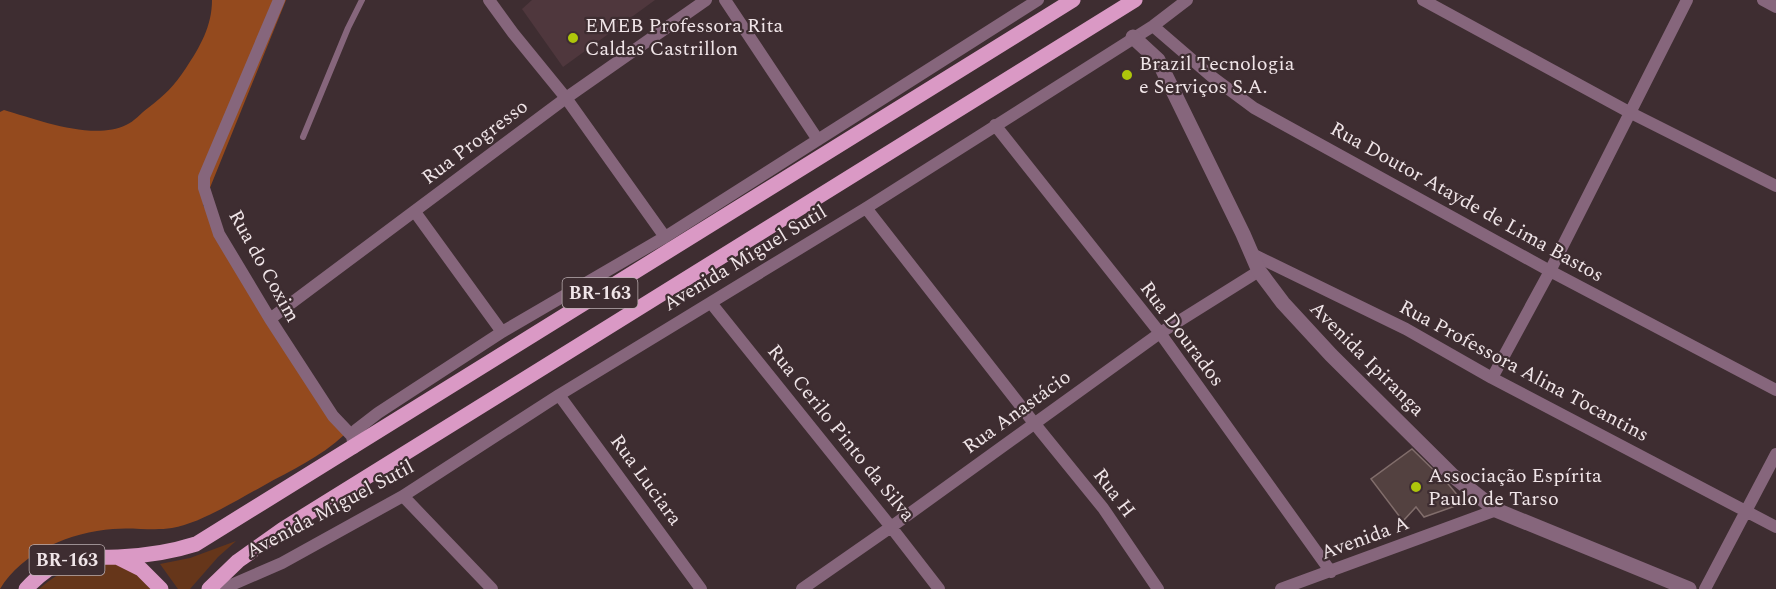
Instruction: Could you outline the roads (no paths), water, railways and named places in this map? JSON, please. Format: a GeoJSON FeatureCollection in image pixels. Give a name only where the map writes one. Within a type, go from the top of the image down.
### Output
{"type":"FeatureCollection","features":[{"type":"Feature","properties":{"kind":"main road","name":"Avenida Miguel Sutil"},"geometry":{"type":"LineString","coordinates":[[26,589],[42,573],[57,563],[75,558],[145,555],[178,550],[196,544],[353,442],[394,420],[1073,0]]}},
{"type":"Feature","properties":{"kind":"main road","name":"Avenida Miguel Sutil"},"geometry":{"type":"LineString","coordinates":[[209,589],[238,561],[283,529],[1135,0]]}},
{"type":"Feature","properties":{"kind":"main road","name":"Avenida Miguel Sutil"},"geometry":{"type":"LineString","coordinates":[[116,557],[141,569],[161,589]]}},
{"type":"Feature","properties":{"kind":"street","name":"Rua do Coxim"},"geometry":{"type":"LineString","coordinates":[[279,0],[204,177],[204,188],[219,234],[270,319],[333,416],[353,442]]}},
{"type":"Feature","properties":{"kind":"street"},"geometry":{"type":"LineString","coordinates":[[489,0],[566,99],[665,237]]}},
{"type":"Feature","properties":{"kind":"street","name":"Rua Progresso"},"geometry":{"type":"LineString","coordinates":[[270,319],[566,99],[706,0]]}},
{"type":"Feature","properties":{"kind":"street"},"geometry":{"type":"LineString","coordinates":[[725,0],[818,140]]}},
{"type":"Feature","properties":{"kind":"street","name":"Avenida Miguel Sutil"},"geometry":{"type":"LineString","coordinates":[[353,442],[356,430],[378,413],[502,332],[665,237],[1038,0]]}},
{"type":"Feature","properties":{"kind":"street","name":"Avenida Miguel Sutil"},"geometry":{"type":"LineString","coordinates":[[222,589],[282,563],[403,496],[560,395],[866,208],[1133,37],[1154,26],[1187,0]]}},
{"type":"Feature","properties":{"kind":"street"},"geometry":{"type":"LineString","coordinates":[[1423,0],[1629,112],[1776,186]]}},
{"type":"Feature","properties":{"kind":"street"},"geometry":{"type":"LineString","coordinates":[[1492,378],[1550,271],[1687,0]]}},
{"type":"Feature","properties":{"kind":"street"},"geometry":{"type":"LineString","coordinates":[[1763,0],[1776,7]]}},
{"type":"Feature","properties":{"kind":"street","name":"Rua Doutor Atayde de Lima Bastos"},"geometry":{"type":"LineString","coordinates":[[1154,26],[1211,76],[1254,108],[1550,271],[1776,390]]}},
{"type":"Feature","properties":{"kind":"street","name":"Avenida Ipiranga"},"geometry":{"type":"LineString","coordinates":[[1133,37],[1158,60],[1259,272],[1283,303],[1331,355],[1452,475],[1496,510],[1661,584],[1689,589]]}},
{"type":"Feature","properties":{"kind":"street","name":"Rua Dourados"},"geometry":{"type":"LineString","coordinates":[[995,125],[1160,333],[1331,572]]}},
{"type":"Feature","properties":{"kind":"street","name":"Rua H"},"geometry":{"type":"LineString","coordinates":[[866,208],[1103,508],[1158,589]]}},
{"type":"Feature","properties":{"kind":"street"},"geometry":{"type":"LineString","coordinates":[[415,212],[502,332]]}},
{"type":"Feature","properties":{"kind":"street","name":"Rua Professora Alina Tocantins"},"geometry":{"type":"LineString","coordinates":[[1252,254],[1406,328],[1492,378],[1776,527]]}},
{"type":"Feature","properties":{"kind":"street","name":"Rua Anastácio"},"geometry":{"type":"LineString","coordinates":[[802,589],[1160,333],[1259,272]]}},
{"type":"Feature","properties":{"kind":"street","name":"Rua Cerilo Pinto da Silva"},"geometry":{"type":"LineString","coordinates":[[711,303],[939,589]]}},
{"type":"Feature","properties":{"kind":"street","name":"Rua Luciara"},"geometry":{"type":"LineString","coordinates":[[560,395],[701,589]]}},
{"type":"Feature","properties":{"kind":"street"},"geometry":{"type":"LineString","coordinates":[[1705,589],[1776,454]]}},
{"type":"Feature","properties":{"kind":"street"},"geometry":{"type":"LineString","coordinates":[[403,496],[492,589]]}},
{"type":"Feature","properties":{"kind":"street","name":"Avenida A"},"geometry":{"type":"LineString","coordinates":[[1281,589],[1496,510]]}},
{"type":"Feature","properties":{"kind":"lane"},"geometry":{"type":"LineString","coordinates":[[303,137],[362,0]]}},
{"type":"Feature","properties":{"kind":"place","name":"EMEB Professora Rita Caldas Castrillon"},"geometry":{"type":"Point","coordinates":[573,38]}},
{"type":"Feature","properties":{"kind":"place","name":"Brazil Tecnologia e Serviços S.A."},"geometry":{"type":"Point","coordinates":[1127,75]}},
{"type":"Feature","properties":{"kind":"place","name":"Associação Espírita Paulo de Tarso"},"geometry":{"type":"Point","coordinates":[1416,487]}}]}
